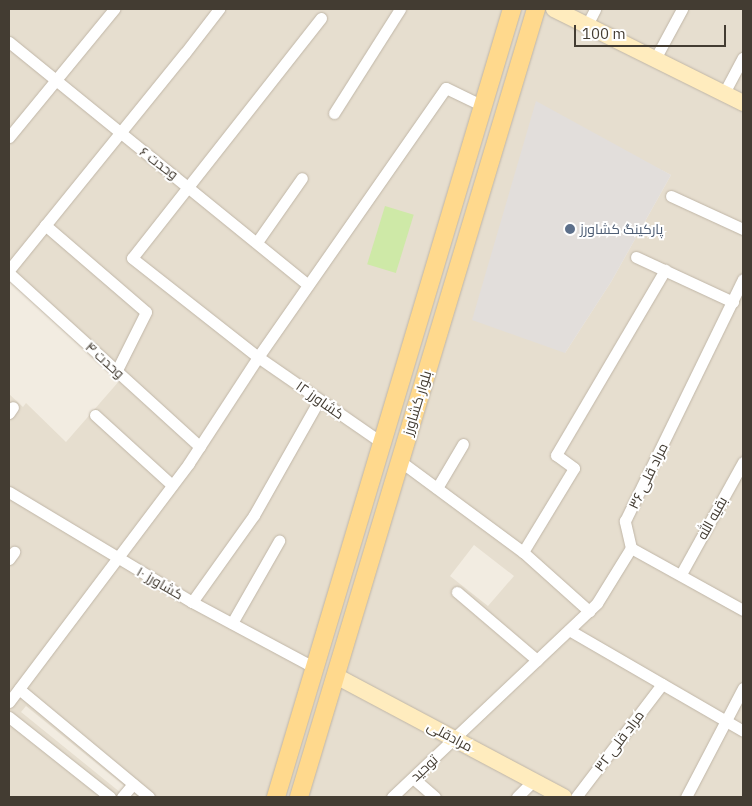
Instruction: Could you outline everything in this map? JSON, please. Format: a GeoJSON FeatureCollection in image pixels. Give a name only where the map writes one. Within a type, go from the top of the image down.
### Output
{"type":"FeatureCollection","features":[{"type":"Feature","properties":{"kind":"main road","name":"بلوار کشاورز"},"geometry":{"type":"LineString","coordinates":[[276,797],[512,9]]}},
{"type":"Feature","properties":{"kind":"main road","name":"بلوار کشاورز"},"geometry":{"type":"LineString","coordinates":[[300,797],[536,9]]}},
{"type":"Feature","properties":{"kind":"main road"},"geometry":{"type":"LineString","coordinates":[[348,558],[369,565]]}},
{"type":"Feature","properties":{"kind":"street"},"geometry":{"type":"LineString","coordinates":[[9,137],[114,9]]}},
{"type":"Feature","properties":{"kind":"street"},"geometry":{"type":"LineString","coordinates":[[9,272],[118,133],[186,53],[219,9]]}},
{"type":"Feature","properties":{"kind":"street"},"geometry":{"type":"LineString","coordinates":[[334,113],[400,9]]}},
{"type":"Feature","properties":{"kind":"street"},"geometry":{"type":"LineString","coordinates":[[554,9],[743,103]]}},
{"type":"Feature","properties":{"kind":"street"},"geometry":{"type":"LineString","coordinates":[[587,25],[595,9]]}},
{"type":"Feature","properties":{"kind":"street"},"geometry":{"type":"LineString","coordinates":[[655,59],[682,9]]}},
{"type":"Feature","properties":{"kind":"street"},"geometry":{"type":"LineString","coordinates":[[190,186],[321,18]]}},
{"type":"Feature","properties":{"kind":"street","name":"وحدت ۶"},"geometry":{"type":"LineString","coordinates":[[11,49],[56,80],[118,133],[190,186],[308,285]]}},
{"type":"Feature","properties":{"kind":"street"},"geometry":{"type":"LineString","coordinates":[[724,93],[743,58]]}},
{"type":"Feature","properties":{"kind":"street"},"geometry":{"type":"LineString","coordinates":[[9,702],[200,446],[258,357],[446,88],[483,106]]}},
{"type":"Feature","properties":{"kind":"street"},"geometry":{"type":"LineString","coordinates":[[257,242],[302,178]]}},
{"type":"Feature","properties":{"kind":"street","name":"کشاورز ۱۲"},"geometry":{"type":"LineString","coordinates":[[190,186],[132,258],[258,357],[382,443]]}},
{"type":"Feature","properties":{"kind":"street"},"geometry":{"type":"LineString","coordinates":[[671,196],[743,229]]}},
{"type":"Feature","properties":{"kind":"street"},"geometry":{"type":"LineString","coordinates":[[45,225],[146,312],[116,370]]}},
{"type":"Feature","properties":{"kind":"street"},"geometry":{"type":"LineString","coordinates":[[636,257],[733,302]]}},
{"type":"Feature","properties":{"kind":"street"},"geometry":{"type":"LineString","coordinates":[[523,552],[574,468],[556,455],[665,270]]}},
{"type":"Feature","properties":{"kind":"street","name":"وحدت ۴"},"geometry":{"type":"LineString","coordinates":[[9,272],[200,446]]}},
{"type":"Feature","properties":{"kind":"street","name":"مراد قلی ۳۶"},"geometry":{"type":"LineString","coordinates":[[631,548],[626,521],[733,302],[741,291],[743,279]]}},
{"type":"Feature","properties":{"kind":"street"},"geometry":{"type":"LineString","coordinates":[[192,602],[254,515],[319,400]]}},
{"type":"Feature","properties":{"kind":"street"},"geometry":{"type":"LineString","coordinates":[[95,415],[172,485]]}},
{"type":"Feature","properties":{"kind":"street"},"geometry":{"type":"LineString","coordinates":[[437,488],[463,444]]}},
{"type":"Feature","properties":{"kind":"street"},"geometry":{"type":"LineString","coordinates":[[400,461],[523,552],[589,611]]}},
{"type":"Feature","properties":{"kind":"street","name":"بقیه الله"},"geometry":{"type":"LineString","coordinates":[[681,574],[743,462]]}},
{"type":"Feature","properties":{"kind":"street","name":"کشاورز ۱۰"},"geometry":{"type":"LineString","coordinates":[[9,492],[192,602],[315,668]]}},
{"type":"Feature","properties":{"kind":"street"},"geometry":{"type":"LineString","coordinates":[[232,623],[279,541]]}},
{"type":"Feature","properties":{"kind":"street"},"geometry":{"type":"LineString","coordinates":[[455,739],[597,603],[631,548],[743,610]]}},
{"type":"Feature","properties":{"kind":"street"},"geometry":{"type":"LineString","coordinates":[[458,592],[537,660]]}},
{"type":"Feature","properties":{"kind":"street"},"geometry":{"type":"LineString","coordinates":[[569,630],[743,731]]}},
{"type":"Feature","properties":{"kind":"street","name":"مرادقلی"},"geometry":{"type":"LineString","coordinates":[[336,676],[564,797]]}},
{"type":"Feature","properties":{"kind":"street","name":"مراد قلی ۳۲"},"geometry":{"type":"LineString","coordinates":[[576,797],[662,684]]}},
{"type":"Feature","properties":{"kind":"street"},"geometry":{"type":"LineString","coordinates":[[687,797],[743,688]]}},
{"type":"Feature","properties":{"kind":"street"},"geometry":{"type":"LineString","coordinates":[[19,689],[148,797]]}},
{"type":"Feature","properties":{"kind":"street"},"geometry":{"type":"LineString","coordinates":[[9,717],[110,797]]}},
{"type":"Feature","properties":{"kind":"street","name":"توحید"},"geometry":{"type":"LineString","coordinates":[[392,797],[455,739]]}},
{"type":"Feature","properties":{"kind":"street"},"geometry":{"type":"LineString","coordinates":[[413,778],[435,797]]}},
{"type":"Feature","properties":{"kind":"street"},"geometry":{"type":"LineString","coordinates":[[517,797],[533,781]]}},
{"type":"Feature","properties":{"kind":"street"},"geometry":{"type":"LineString","coordinates":[[122,797],[133,784]]}},
{"type":"Feature","properties":{"kind":"shaded area"},"geometry":{"type":"Polygon","coordinates":[[[9,9],[743,9],[743,797],[138,797],[26,706],[21,712],[126,797],[9,797],[9,394],[23,407],[26,403],[66,442],[120,380],[9,280],[9,9]],[[622,150],[565,353],[611,282],[671,175],[622,150]],[[474,545],[450,576],[488,606],[514,576],[474,545]]]}},
{"type":"Feature","properties":{"kind":"shaded area","name":"پارکینگ کشاورز"},"geometry":{"type":"Polygon","coordinates":[[[536,101],[671,175],[611,282],[565,353],[472,320],[536,101]]]}},
{"type":"Feature","properties":{"kind":"green space"},"geometry":{"type":"Polygon","coordinates":[[[385,206],[414,215],[396,273],[367,264],[385,206]]]}},
{"type":"Feature","properties":{"kind":"place","name":"پارکینگ کشاورز"},"geometry":{"type":"Point","coordinates":[570,229]}}]}
